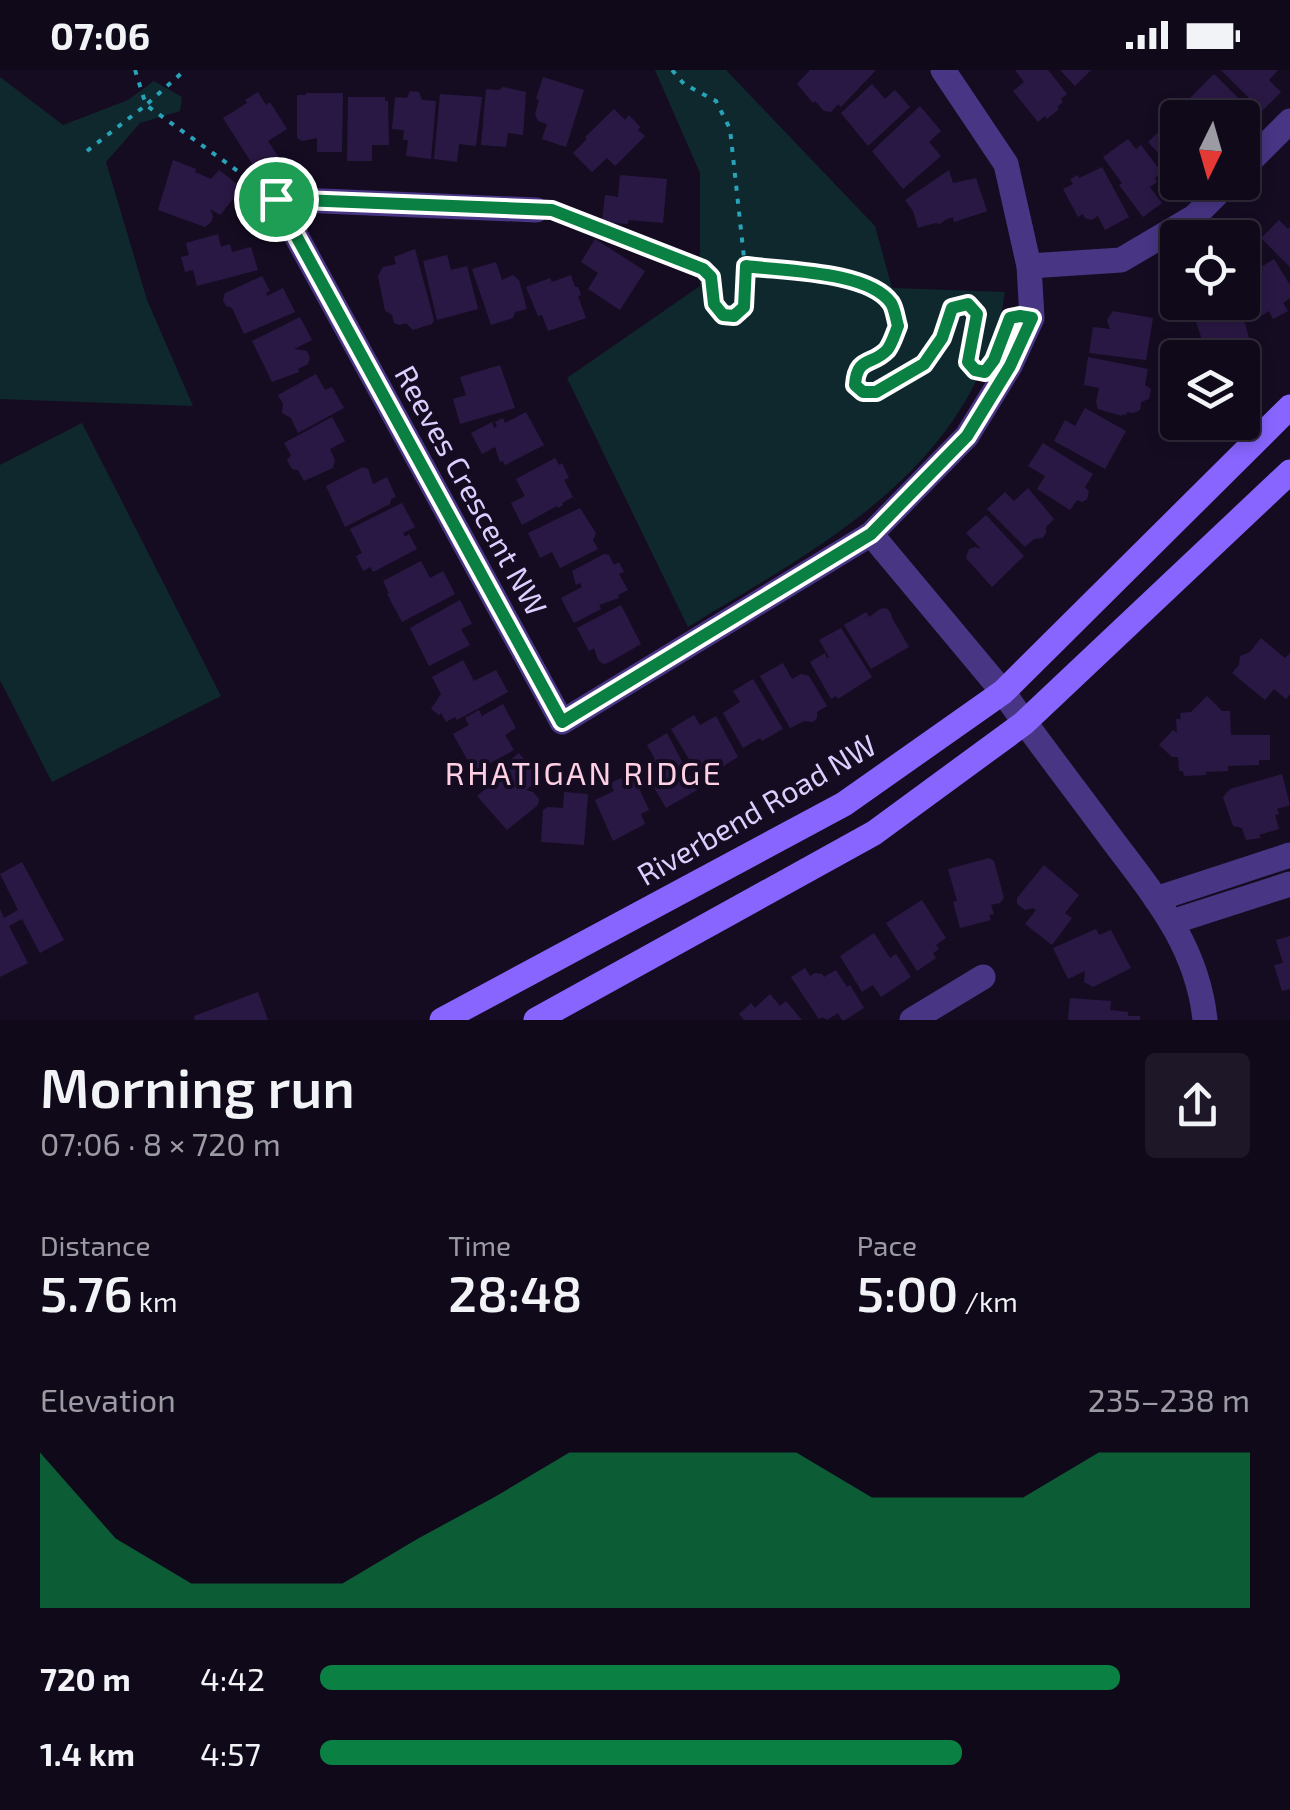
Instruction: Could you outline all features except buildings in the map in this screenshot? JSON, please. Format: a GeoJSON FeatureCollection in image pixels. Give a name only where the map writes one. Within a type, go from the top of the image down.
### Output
{"type":"FeatureCollection","features":[{"type":"Feature","properties":{"kind":"main road","name":"Riverbend Road NW"},"geometry":{"type":"LineString","coordinates":[[442,1020],[844,804],[1003,692],[1290,407]]}},
{"type":"Feature","properties":{"kind":"main road"},"geometry":{"type":"LineString","coordinates":[[536,1020],[874,833],[1024,723],[1290,472]]}},
{"type":"Feature","properties":{"kind":"street"},"geometry":{"type":"LineString","coordinates":[[942,70],[1006,164],[1029,266],[1032,318],[1010,366],[967,436],[871,534],[1003,692],[1172,922],[1195,970],[1204,1020]]}},
{"type":"Feature","properties":{"kind":"street"},"geometry":{"type":"LineString","coordinates":[[1260,151],[1290,122]]}},
{"type":"Feature","properties":{"kind":"street"},"geometry":{"type":"LineString","coordinates":[[276,199],[536,210]]}},
{"type":"Feature","properties":{"kind":"street","name":"Reeves Crescent NW"},"geometry":{"type":"LineString","coordinates":[[276,199],[562,722],[871,534]]}},
{"type":"Feature","properties":{"kind":"street"},"geometry":{"type":"LineString","coordinates":[[1029,266],[1121,260],[1194,217],[1211,200]]}},
{"type":"Feature","properties":{"kind":"street"},"geometry":{"type":"LineString","coordinates":[[1156,899],[1290,855]]}},
{"type":"Feature","properties":{"kind":"street"},"geometry":{"type":"LineString","coordinates":[[1172,922],[1290,884]]}},
{"type":"Feature","properties":{"kind":"street"},"geometry":{"type":"LineString","coordinates":[[912,1020],[982,977]]}},
{"type":"Feature","properties":{"kind":"path"},"geometry":{"type":"LineString","coordinates":[[135,70],[146,104],[276,199]]}},
{"type":"Feature","properties":{"kind":"path"},"geometry":{"type":"LineString","coordinates":[[86,151],[185,70]]}},
{"type":"Feature","properties":{"kind":"path"},"geometry":{"type":"LineString","coordinates":[[536,210],[552,210],[703,269],[711,277],[714,304],[723,315],[734,316],[744,307],[746,266],[730,129],[716,101],[684,84],[672,70]]}},
{"type":"Feature","properties":{"kind":"path"},"geometry":{"type":"LineString","coordinates":[[746,266],[867,284],[890,303],[898,326],[889,348],[862,364],[856,373],[855,385],[863,392],[876,392],[924,364],[942,338],[952,308],[968,304],[977,314],[968,362],[975,370],[985,372]]}},
{"type":"Feature","properties":{"kind":"green space"},"geometry":{"type":"Polygon","coordinates":[[[655,70],[726,70],[875,226],[892,288],[1005,292],[999,326],[980,373],[956,416],[926,455],[854,521],[688,627],[567,378],[700,286],[700,173],[655,70]]]}},
{"type":"Feature","properties":{"kind":"green space"},"geometry":{"type":"Polygon","coordinates":[[[0,77],[63,125],[128,100],[154,81],[182,97],[180,111],[140,123],[106,162],[147,300],[193,406],[0,399],[0,77]]]}},
{"type":"Feature","properties":{"kind":"green space"},"geometry":{"type":"Polygon","coordinates":[[[82,423],[221,696],[52,782],[0,680],[0,465],[82,423]]]}},
{"type":"Feature","properties":{"kind":"district","name":"RHATIGAN RIDGE"},"geometry":{"type":"Point","coordinates":[584,772]}},
{"type":"Feature","properties":{"kind":"route"},"geometry":{"type":"LineString","coordinates":[[276,199],[552,210],[703,269],[711,277],[714,304],[723,315],[734,316],[744,307],[746,266],[867,284],[890,303],[898,326],[889,348],[862,364],[856,373],[855,385],[863,392],[876,392],[924,364],[942,338],[952,308],[968,304],[977,314],[968,362],[975,370],[985,372],[994,360],[1010,318],[1032,318],[1010,366],[967,436],[871,534],[562,722],[276,199]]}}]}
